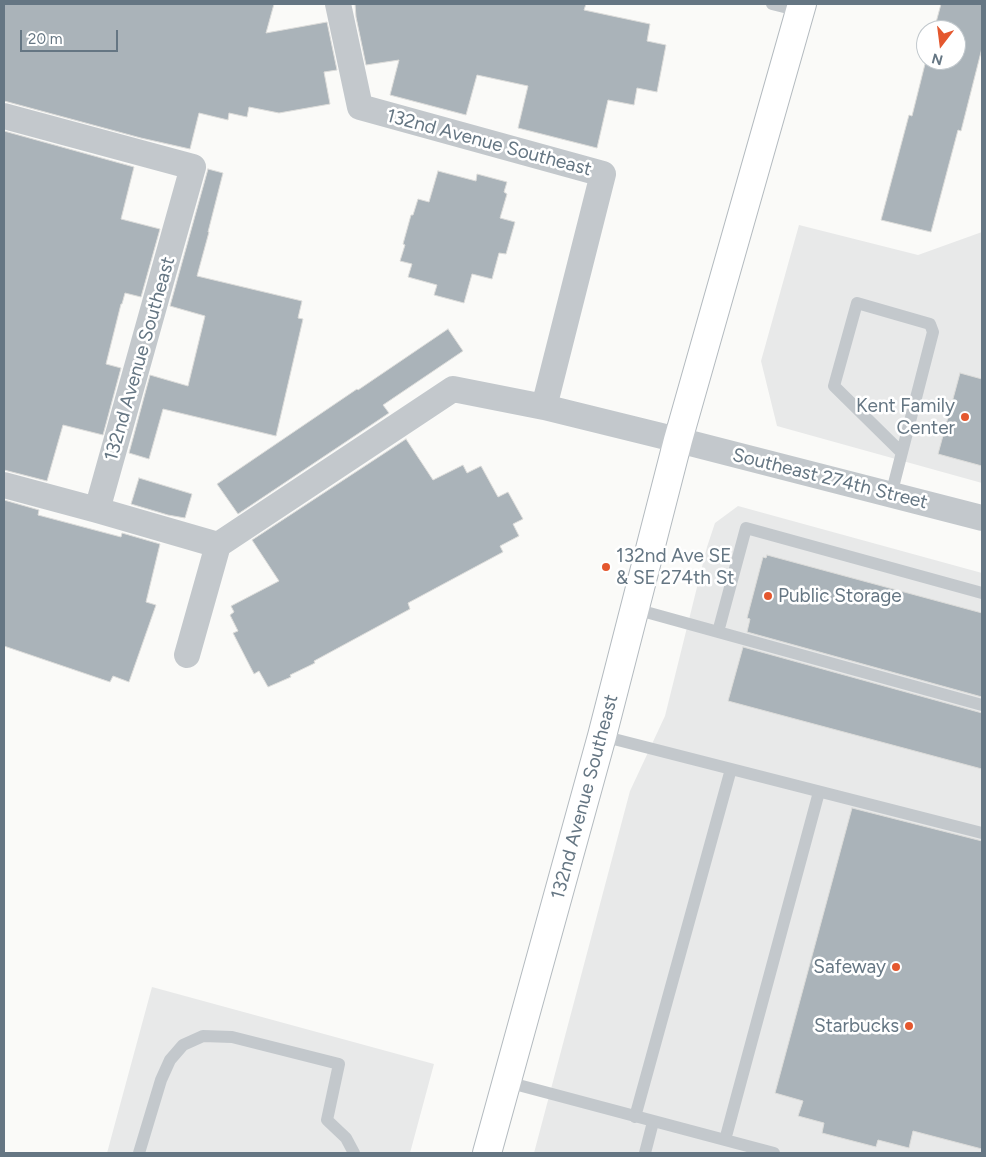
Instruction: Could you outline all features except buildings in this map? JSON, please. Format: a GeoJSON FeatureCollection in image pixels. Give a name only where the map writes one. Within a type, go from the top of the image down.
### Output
{"type":"FeatureCollection","features":[{"type":"Feature","properties":{"kind":"main road","name":"132nd Avenue Southeast"},"geometry":{"type":"LineString","coordinates":[[487,1153],[602,736],[678,440],[801,8]]}},
{"type":"Feature","properties":{"kind":"street","name":"132nd Avenue Southeast"},"geometry":{"type":"LineString","coordinates":[[338,4],[360,107],[604,174],[544,407]]}},
{"type":"Feature","properties":{"kind":"street","name":"132nd Avenue Southeast"},"geometry":{"type":"LineString","coordinates":[[4,116],[194,167],[97,510]]}},
{"type":"Feature","properties":{"kind":"street"},"geometry":{"type":"LineString","coordinates":[[187,655],[218,545],[453,389],[544,407],[678,440]]}},
{"type":"Feature","properties":{"kind":"street","name":"Southeast 274th Street"},"geometry":{"type":"LineString","coordinates":[[678,440],[982,518]]}},
{"type":"Feature","properties":{"kind":"street"},"geometry":{"type":"LineString","coordinates":[[4,485],[218,545]]}},
{"type":"Feature","properties":{"kind":"lane"},"geometry":{"type":"LineString","coordinates":[[772,4],[801,8]]}},
{"type":"Feature","properties":{"kind":"lane"},"geometry":{"type":"LineString","coordinates":[[891,495],[933,332],[930,324],[857,303],[834,386],[902,452]]}},
{"type":"Feature","properties":{"kind":"lane"},"geometry":{"type":"LineString","coordinates":[[718,632],[746,528],[982,593]]}},
{"type":"Feature","properties":{"kind":"lane"},"geometry":{"type":"LineString","coordinates":[[635,609],[982,704]]}},
{"type":"Feature","properties":{"kind":"lane"},"geometry":{"type":"LineString","coordinates":[[602,736],[982,833]]}},
{"type":"Feature","properties":{"kind":"lane"},"geometry":{"type":"LineString","coordinates":[[635,1117],[731,769]]}},
{"type":"Feature","properties":{"kind":"lane"},"geometry":{"type":"LineString","coordinates":[[725,1140],[819,792]]}},
{"type":"Feature","properties":{"kind":"lane"},"geometry":{"type":"LineString","coordinates":[[140,1153],[161,1080],[170,1060],[183,1045],[203,1036],[232,1037],[339,1064],[327,1120],[346,1138],[354,1153]]}},
{"type":"Feature","properties":{"kind":"lane"},"geometry":{"type":"LineString","coordinates":[[507,1082],[725,1140],[745,1149],[774,1153]]}},
{"type":"Feature","properties":{"kind":"lane"},"geometry":{"type":"LineString","coordinates":[[645,1153],[654,1122]]}},
{"type":"Feature","properties":{"kind":"shaded area"},"geometry":{"type":"Polygon","coordinates":[[[799,225],[918,255],[982,232],[982,483],[777,426],[761,361],[799,225]]]}},
{"type":"Feature","properties":{"kind":"shaded area"},"geometry":{"type":"Polygon","coordinates":[[[738,506],[982,573],[982,1153],[534,1153],[630,791],[665,716],[707,547],[715,523],[738,506]]]}},
{"type":"Feature","properties":{"kind":"shaded area"},"geometry":{"type":"Polygon","coordinates":[[[152,987],[434,1064],[410,1153],[107,1153],[152,987]]]}},
{"type":"Feature","properties":{"kind":"place","name":"Kent Family Center"},"geometry":{"type":"Point","coordinates":[965,417]}},
{"type":"Feature","properties":{"kind":"place","name":"132nd Ave SE & SE 274th St"},"geometry":{"type":"Point","coordinates":[606,567]}},
{"type":"Feature","properties":{"kind":"place","name":"Public Storage"},"geometry":{"type":"Point","coordinates":[768,596]}},
{"type":"Feature","properties":{"kind":"place","name":"Safeway"},"geometry":{"type":"Point","coordinates":[896,967]}},
{"type":"Feature","properties":{"kind":"place","name":"Starbucks"},"geometry":{"type":"Point","coordinates":[909,1026]}}]}
